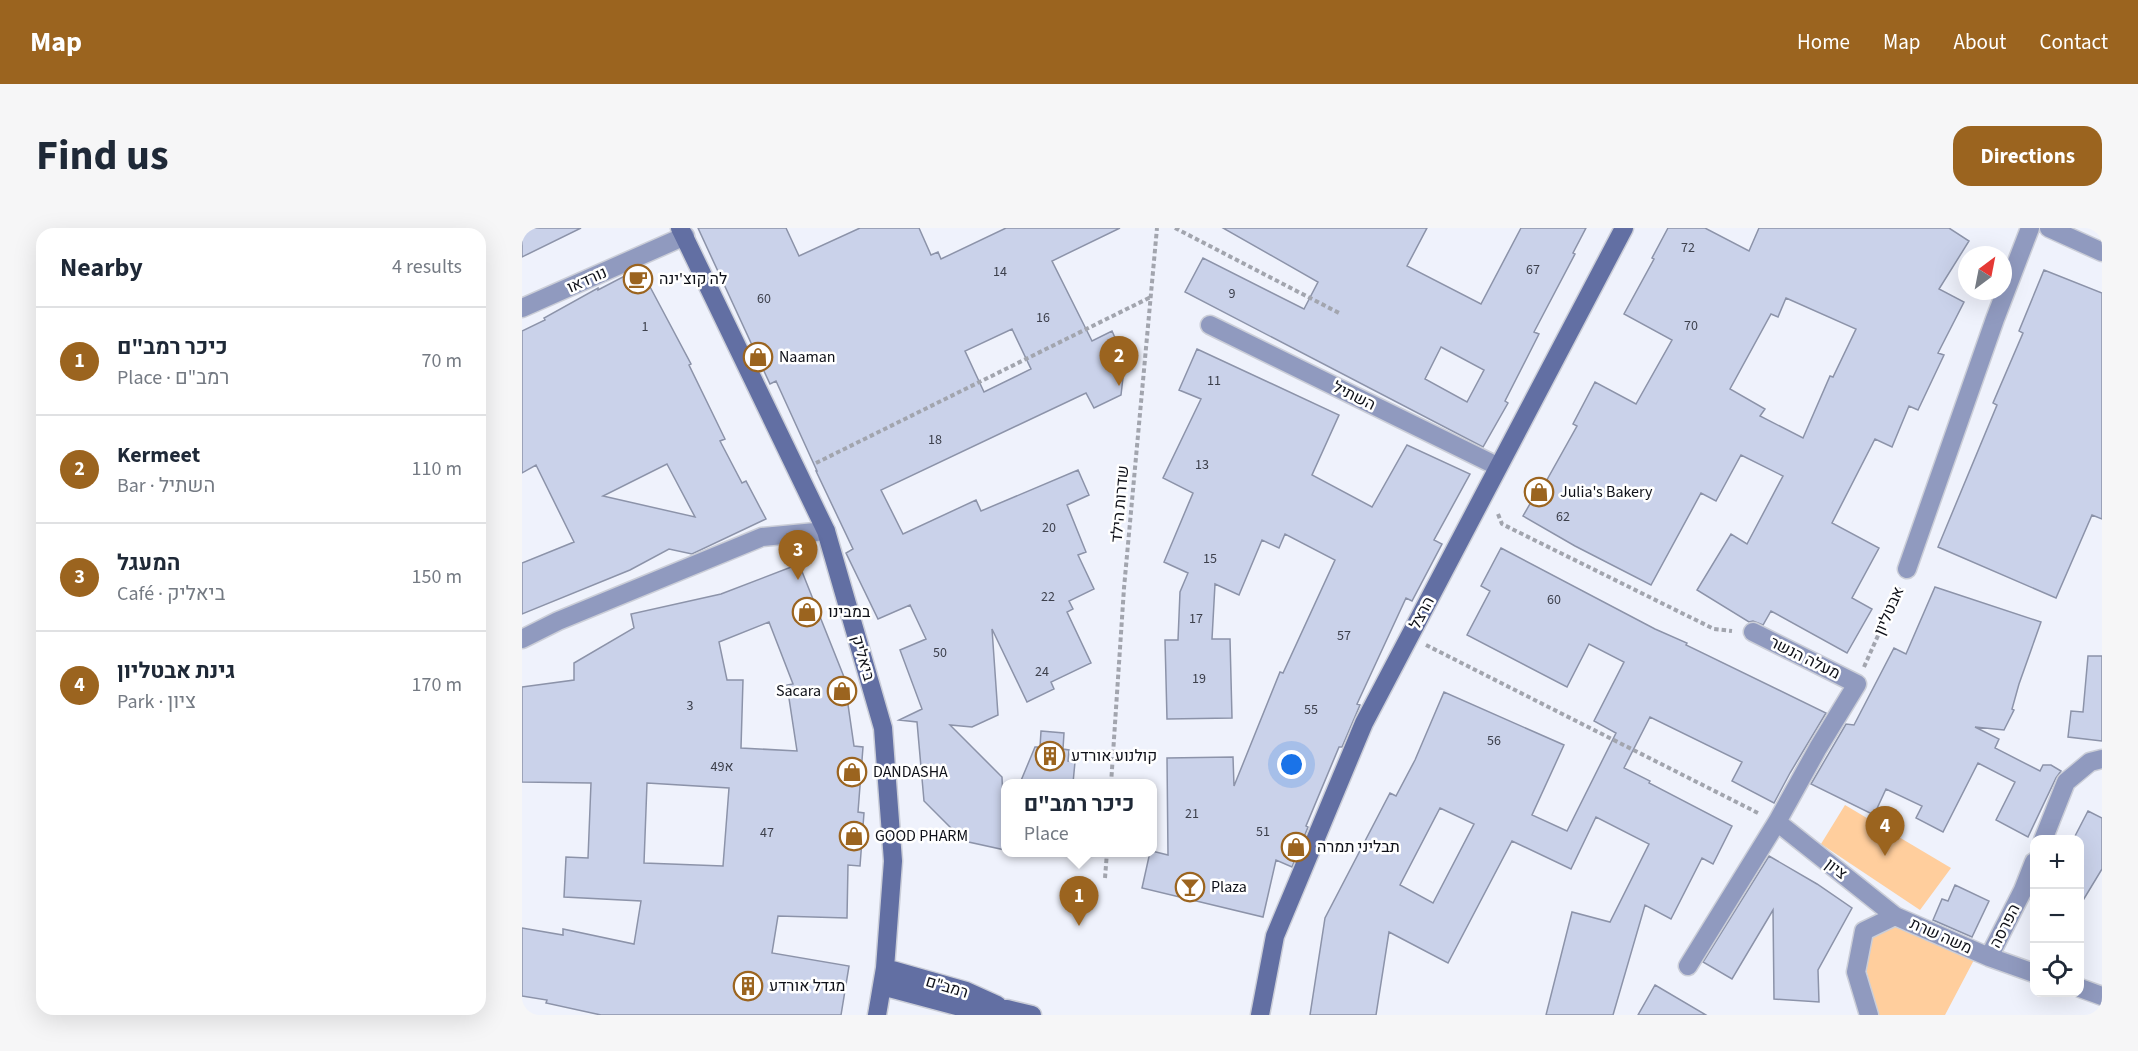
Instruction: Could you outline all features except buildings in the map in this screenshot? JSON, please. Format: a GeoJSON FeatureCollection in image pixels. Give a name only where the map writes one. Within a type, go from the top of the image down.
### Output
{"type":"FeatureCollection","features":[{"type":"Feature","properties":{"kind":"street","name":"הרצל"},"geometry":{"type":"LineString","coordinates":[[1260,1015],[1275,936],[1364,723],[1624,228]]}},
{"type":"Feature","properties":{"kind":"street","name":"אבטליון"},"geometry":{"type":"LineString","coordinates":[[1907,569],[1995,319],[2030,228]]}},
{"type":"Feature","properties":{"kind":"street"},"geometry":{"type":"LineString","coordinates":[[2049,228],[2102,252]]}},
{"type":"Feature","properties":{"kind":"street","name":"נורדאו"},"geometry":{"type":"LineString","coordinates":[[522,308],[682,232]]}},
{"type":"Feature","properties":{"kind":"street","name":"ביאליק"},"geometry":{"type":"LineString","coordinates":[[682,232],[826,531],[883,729],[893,861],[885,968],[877,1015]]}},
{"type":"Feature","properties":{"kind":"street","name":"השתיל"},"geometry":{"type":"LineString","coordinates":[[1210,325],[1497,466]]}},
{"type":"Feature","properties":{"kind":"street"},"geometry":{"type":"LineString","coordinates":[[522,639],[558,621],[762,537],[826,531]]}},
{"type":"Feature","properties":{"kind":"street","name":"מעלה הנשר"},"geometry":{"type":"LineString","coordinates":[[1753,632],[1857,684]]}},
{"type":"Feature","properties":{"kind":"street"},"geometry":{"type":"LineString","coordinates":[[1688,966],[1777,822],[1857,684]]}},
{"type":"Feature","properties":{"kind":"street"},"geometry":{"type":"LineString","coordinates":[[2045,835],[2066,782],[2090,762],[2102,759]]}},
{"type":"Feature","properties":{"kind":"street","name":"ציון"},"geometry":{"type":"LineString","coordinates":[[1777,822],[1895,916]]}},
{"type":"Feature","properties":{"kind":"street","name":"הפרסה"},"geometry":{"type":"LineString","coordinates":[[1989,957],[2024,890],[2030,873]]}},
{"type":"Feature","properties":{"kind":"street","name":"משה שרת"},"geometry":{"type":"LineString","coordinates":[[1869,1015],[1856,972],[1863,932],[1895,916],[1989,957],[2030,972]]}},
{"type":"Feature","properties":{"kind":"street","name":"רמב\"ם"},"geometry":{"type":"LineString","coordinates":[[885,968],[966,992],[1007,1009],[1032,1015]]}},
{"type":"Feature","properties":{"kind":"street","name":"רמב\"ם"},"geometry":{"type":"LineString","coordinates":[[882,986],[964,1008],[1007,1009]]}},
{"type":"Feature","properties":{"kind":"street"},"geometry":{"type":"LineString","coordinates":[[2084,990],[2102,996]]}},
{"type":"Feature","properties":{"kind":"path","name":"שדרות הילד"},"geometry":{"type":"LineString","coordinates":[[1111,779],[1124,588],[1157,228]]}},
{"type":"Feature","properties":{"kind":"path"},"geometry":{"type":"LineString","coordinates":[[1175,228],[1341,314]]}},
{"type":"Feature","properties":{"kind":"path"},"geometry":{"type":"LineString","coordinates":[[797,472],[1152,297]]}},
{"type":"Feature","properties":{"kind":"path"},"geometry":{"type":"LineString","coordinates":[[1488,488],[1503,524],[1714,629],[1753,632]]}},
{"type":"Feature","properties":{"kind":"path","name":"אבטליון"},"geometry":{"type":"LineString","coordinates":[[1857,684],[1907,569]]}},
{"type":"Feature","properties":{"kind":"path"},"geometry":{"type":"LineString","coordinates":[[1409,637],[1777,822]]}},
{"type":"Feature","properties":{"kind":"path"},"geometry":{"type":"LineString","coordinates":[[1105,878],[1107,857]]}},
{"type":"Feature","properties":{"kind":"shaded area"},"geometry":{"type":"Polygon","coordinates":[[[1845,805],[1951,868],[1920,910],[1821,844],[1845,805]]]}},
{"type":"Feature","properties":{"kind":"shaded area"},"geometry":{"type":"Polygon","coordinates":[[[1898,923],[1975,958],[1945,1015],[1877,1015],[1864,960],[1872,936],[1898,923]]]}},
{"type":"Feature","properties":{"kind":"place","name":"לה קוצ'ינה"},"geometry":{"type":"Point","coordinates":[638,279]}},
{"type":"Feature","properties":{"kind":"place","name":"Naaman"},"geometry":{"type":"Point","coordinates":[758,357]}},
{"type":"Feature","properties":{"kind":"place","name":"Kermeet"},"geometry":{"type":"Point","coordinates":[1119,386]}},
{"type":"Feature","properties":{"kind":"place","name":"Julia's Bakery"},"geometry":{"type":"Point","coordinates":[1539,492]}},
{"type":"Feature","properties":{"kind":"place","name":"המעגל"},"geometry":{"type":"Point","coordinates":[798,580]}},
{"type":"Feature","properties":{"kind":"place","name":"במבינו"},"geometry":{"type":"Point","coordinates":[807,612]}},
{"type":"Feature","properties":{"kind":"place","name":"Sacara"},"geometry":{"type":"Point","coordinates":[842,691]}},
{"type":"Feature","properties":{"kind":"place","name":"קולנוע אורדע"},"geometry":{"type":"Point","coordinates":[1050,756]}},
{"type":"Feature","properties":{"kind":"place","name":"DANDASHA"},"geometry":{"type":"Point","coordinates":[852,772]}},
{"type":"Feature","properties":{"kind":"place","name":"GOOD PHARM"},"geometry":{"type":"Point","coordinates":[854,836]}},
{"type":"Feature","properties":{"kind":"place","name":"תבליני תמרה"},"geometry":{"type":"Point","coordinates":[1296,847]}},
{"type":"Feature","properties":{"kind":"place","name":"גינת אבטליון"},"geometry":{"type":"Point","coordinates":[1885,856]}},
{"type":"Feature","properties":{"kind":"place","name":"Plaza"},"geometry":{"type":"Point","coordinates":[1190,887]}},
{"type":"Feature","properties":{"kind":"place","name":"כיכר רמב\"ם"},"geometry":{"type":"Point","coordinates":[1079,926]}},
{"type":"Feature","properties":{"kind":"place","name":"מגדל אורדע"},"geometry":{"type":"Point","coordinates":[748,986]}}]}
